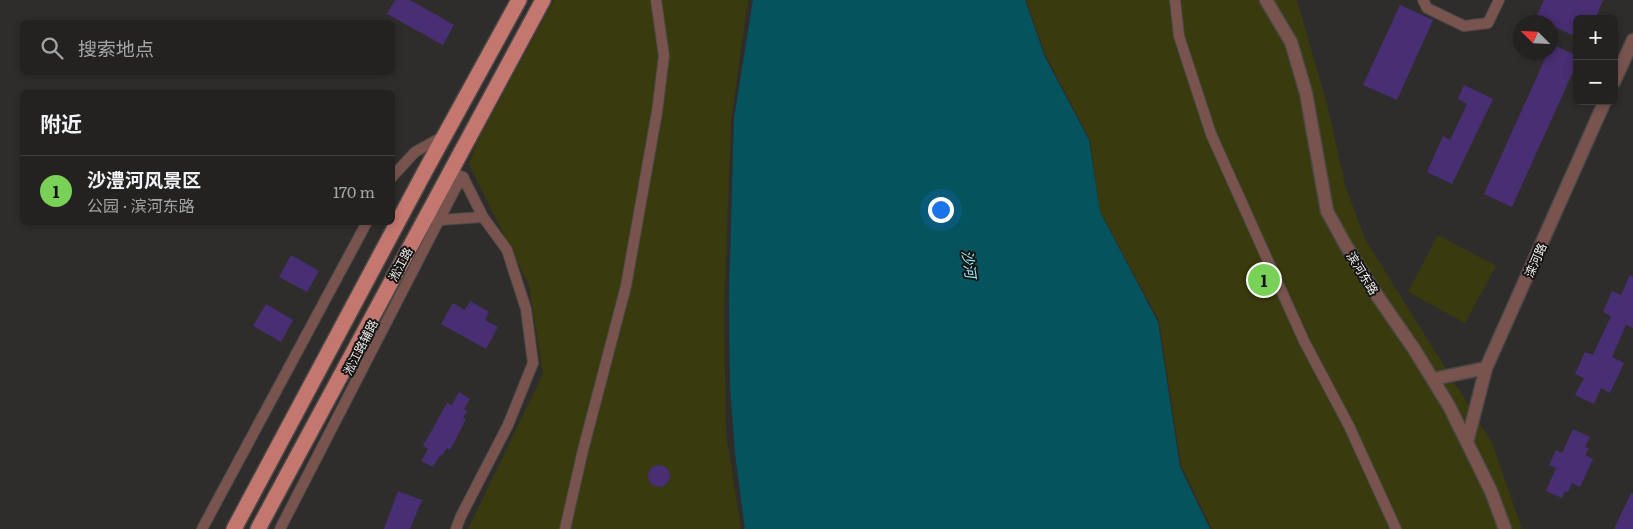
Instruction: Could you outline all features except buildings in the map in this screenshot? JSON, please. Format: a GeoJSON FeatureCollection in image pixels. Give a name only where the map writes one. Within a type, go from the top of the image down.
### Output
{"type":"FeatureCollection","features":[{"type":"Feature","properties":{"kind":"main road","name":"淞江路"},"geometry":{"type":"LineString","coordinates":[[234,529],[443,137],[519,0]]}},
{"type":"Feature","properties":{"kind":"main road","name":"淞江路"},"geometry":{"type":"LineString","coordinates":[[258,529],[456,175],[543,0]]}},
{"type":"Feature","properties":{"kind":"street"},"geometry":{"type":"LineString","coordinates":[[565,529],[626,286],[657,112],[664,56],[656,0]]}},
{"type":"Feature","properties":{"kind":"street"},"geometry":{"type":"LineString","coordinates":[[1175,0],[1179,36],[1211,134],[1304,341],[1349,426],[1396,529]]}},
{"type":"Feature","properties":{"kind":"street","name":"滨河东路"},"geometry":{"type":"LineString","coordinates":[[1266,0],[1291,42],[1306,93],[1327,211],[1374,291],[1450,406],[1492,492],[1505,529]]}},
{"type":"Feature","properties":{"kind":"street"},"geometry":{"type":"LineString","coordinates":[[1423,0],[1427,8],[1464,26],[1488,23],[1499,0]]}},
{"type":"Feature","properties":{"kind":"street"},"geometry":{"type":"LineString","coordinates":[[1618,73],[1633,40]]}},
{"type":"Feature","properties":{"kind":"street","name":"滦河路"},"geometry":{"type":"LineString","coordinates":[[1467,442],[1486,368],[1604,105]]}},
{"type":"Feature","properties":{"kind":"street"},"geometry":{"type":"LineString","coordinates":[[395,174],[415,152],[443,137]]}},
{"type":"Feature","properties":{"kind":"street"},"geometry":{"type":"LineString","coordinates":[[456,175],[507,250],[526,309],[533,363],[508,425],[456,529]]}},
{"type":"Feature","properties":{"kind":"street"},"geometry":{"type":"LineString","coordinates":[[433,217],[483,217]]}},
{"type":"Feature","properties":{"kind":"street","name":"淞江路辅路"},"geometry":{"type":"LineString","coordinates":[[280,529],[433,217]]}},
{"type":"Feature","properties":{"kind":"street"},"geometry":{"type":"LineString","coordinates":[[202,529],[365,225]]}},
{"type":"Feature","properties":{"kind":"street"},"geometry":{"type":"LineString","coordinates":[[1433,379],[1486,368]]}},
{"type":"Feature","properties":{"kind":"shaded area"},"geometry":{"type":"Polygon","coordinates":[[[554,0],[748,0],[731,121],[724,309],[726,434],[741,529],[468,529],[543,374],[529,285],[469,164],[477,142],[554,0]]]}},
{"type":"Feature","properties":{"kind":"shaded area"},"geometry":{"type":"Polygon","coordinates":[[[1026,0],[1297,0],[1327,104],[1345,185],[1365,239],[1492,443],[1522,529],[1212,529],[1181,465],[1159,321],[1100,211],[1090,140],[1046,56],[1026,0]]]}},
{"type":"Feature","properties":{"kind":"shaded area"},"geometry":{"type":"Polygon","coordinates":[[[1438,235],[1496,266],[1465,323],[1408,292],[1438,235]]]}},
{"type":"Feature","properties":{"kind":"water","name":"沙河"},"geometry":{"type":"Polygon","coordinates":[[[753,0],[1025,0],[1045,57],[1089,140],[1100,212],[1158,322],[1180,467],[1210,529],[745,529],[735,453],[730,386],[729,295],[734,119],[753,0]]]}},
{"type":"Feature","properties":{"kind":"place","name":"沙澧河风景区"},"geometry":{"type":"Point","coordinates":[1264,280]}}]}
